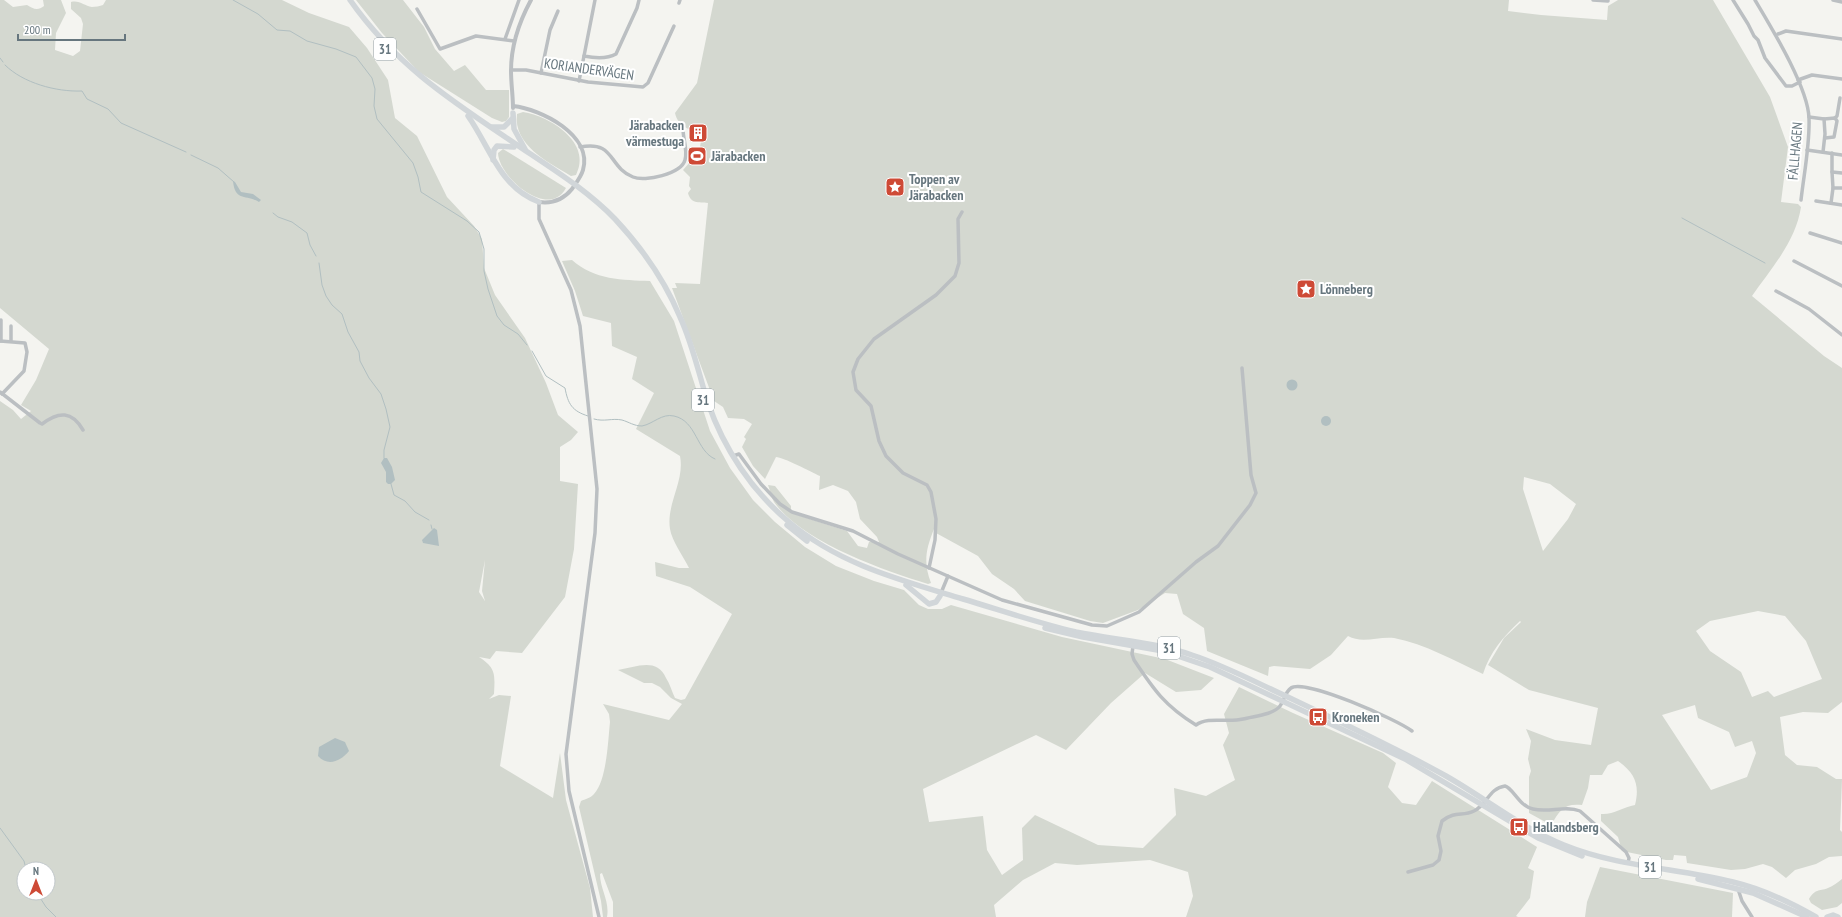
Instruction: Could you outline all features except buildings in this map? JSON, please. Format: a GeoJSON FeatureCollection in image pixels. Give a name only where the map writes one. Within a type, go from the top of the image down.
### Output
{"type":"FeatureCollection","features":[{"type":"Feature","properties":{"kind":"highway","name":"31"},"geometry":{"type":"LineString","coordinates":[[346,0],[373,36],[398,62],[431,90],[514,147],[564,179]]}},
{"type":"Feature","properties":{"kind":"highway","name":"31"},"geometry":{"type":"LineString","coordinates":[[350,0],[377,35],[409,67],[438,90],[582,192],[609,213],[634,240],[665,287],[684,327],[711,411],[733,456],[767,501],[789,522],[816,542],[867,569],[1066,634],[1162,651],[1195,660],[1284,698]]}},
{"type":"Feature","properties":{"kind":"highway"},"geometry":{"type":"LineString","coordinates":[[468,116],[494,160],[513,186],[527,197],[539,202]]}},
{"type":"Feature","properties":{"kind":"highway"},"geometry":{"type":"LineString","coordinates":[[490,126],[504,127],[512,116]]}},
{"type":"Feature","properties":{"kind":"highway"},"geometry":{"type":"LineString","coordinates":[[512,116],[516,133],[526,151]]}},
{"type":"Feature","properties":{"kind":"highway"},"geometry":{"type":"LineString","coordinates":[[494,160],[493,153],[497,146],[514,147]]}},
{"type":"Feature","properties":{"kind":"highway","name":"31"},"geometry":{"type":"LineString","coordinates":[[582,192],[628,239],[644,260],[664,291],[682,331],[714,429],[729,457],[752,489],[781,520],[820,549],[861,570],[906,585],[1058,627],[1179,650],[1213,663],[1400,756],[1552,840],[1579,851],[1628,863],[1740,884],[1777,897],[1816,917]]}},
{"type":"Feature","properties":{"kind":"highway"},"geometry":{"type":"LineString","coordinates":[[906,585],[929,604],[936,602],[941,594]]}},
{"type":"Feature","properties":{"kind":"highway","name":"31"},"geometry":{"type":"LineString","coordinates":[[1485,802],[1538,838],[1577,854],[1612,863],[1704,880],[1738,888],[1769,899],[1807,917]]}},
{"type":"Feature","properties":{"kind":"highway"},"geometry":{"type":"LineString","coordinates":[[1828,917],[1833,915],[1838,917]]}},
{"type":"Feature","properties":{"kind":"street"},"geometry":{"type":"LineString","coordinates":[[505,39],[519,0]]}},
{"type":"Feature","properties":{"kind":"street"},"geometry":{"type":"LineString","coordinates":[[512,116],[513,106],[511,70],[514,41],[523,14],[531,0]]}},
{"type":"Feature","properties":{"kind":"street"},"geometry":{"type":"LineString","coordinates":[[579,81],[595,0]]}},
{"type":"Feature","properties":{"kind":"street"},"geometry":{"type":"LineString","coordinates":[[584,56],[611,57],[616,54],[637,8],[639,0]]}},
{"type":"Feature","properties":{"kind":"street"},"geometry":{"type":"LineString","coordinates":[[1593,0],[1608,1]]}},
{"type":"Feature","properties":{"kind":"street"},"geometry":{"type":"LineString","coordinates":[[1733,0],[1747,21],[1754,36],[1758,40],[1765,58],[1786,86],[1792,86],[1812,74],[1842,79]]}},
{"type":"Feature","properties":{"kind":"street","name":"FÄLLHAGEN"},"geometry":{"type":"LineString","coordinates":[[1755,0],[1799,81],[1809,117],[1801,200]]}},
{"type":"Feature","properties":{"kind":"street"},"geometry":{"type":"LineString","coordinates":[[1833,0],[1842,2]]}},
{"type":"Feature","properties":{"kind":"street"},"geometry":{"type":"LineString","coordinates":[[418,9],[440,49],[476,36],[514,41]]}},
{"type":"Feature","properties":{"kind":"street"},"geometry":{"type":"LineString","coordinates":[[541,73],[550,30],[558,11]]}},
{"type":"Feature","properties":{"kind":"street","name":"KORIANDERVÄGEN"},"geometry":{"type":"LineString","coordinates":[[511,70],[526,70],[579,81],[646,86],[674,26]]}},
{"type":"Feature","properties":{"kind":"street"},"geometry":{"type":"LineString","coordinates":[[1778,34],[1786,31],[1842,39]]}},
{"type":"Feature","properties":{"kind":"street"},"geometry":{"type":"LineString","coordinates":[[1825,138],[1834,137],[1840,98]]}},
{"type":"Feature","properties":{"kind":"street"},"geometry":{"type":"LineString","coordinates":[[513,106],[533,110],[552,118],[570,133],[580,147],[584,166],[582,174],[568,194],[560,200],[552,202],[539,202],[539,219],[571,290],[580,326],[596,472],[595,533],[566,754],[569,791],[599,917]]}},
{"type":"Feature","properties":{"kind":"street"},"geometry":{"type":"LineString","coordinates":[[1809,117],[1842,122]]}},
{"type":"Feature","properties":{"kind":"street"},"geometry":{"type":"LineString","coordinates":[[1823,152],[1825,138],[1824,119]]}},
{"type":"Feature","properties":{"kind":"street"},"geometry":{"type":"LineString","coordinates":[[580,147],[592,145],[600,147],[609,153],[628,175],[638,178],[650,178],[672,172],[682,165],[686,155],[683,129]]}},
{"type":"Feature","properties":{"kind":"street"},"geometry":{"type":"LineString","coordinates":[[1807,150],[1842,155]]}},
{"type":"Feature","properties":{"kind":"street"},"geometry":{"type":"LineString","coordinates":[[1831,203],[1833,188],[1832,154]]}},
{"type":"Feature","properties":{"kind":"street"},"geometry":{"type":"LineString","coordinates":[[1832,172],[1842,173]]}},
{"type":"Feature","properties":{"kind":"street"},"geometry":{"type":"LineString","coordinates":[[1833,188],[1842,188]]}},
{"type":"Feature","properties":{"kind":"street"},"geometry":{"type":"LineString","coordinates":[[1816,201],[1842,205]]}},
{"type":"Feature","properties":{"kind":"street"},"geometry":{"type":"LineString","coordinates":[[930,568],[935,540],[936,519],[931,492],[927,485],[903,473],[886,456],[879,441],[872,406],[856,390],[853,372],[858,359],[874,338],[936,295],[956,276],[959,263],[958,219],[962,212]]}},
{"type":"Feature","properties":{"kind":"street"},"geometry":{"type":"LineString","coordinates":[[1810,233],[1842,243]]}},
{"type":"Feature","properties":{"kind":"street"},"geometry":{"type":"LineString","coordinates":[[1794,261],[1842,286]]}},
{"type":"Feature","properties":{"kind":"street"},"geometry":{"type":"LineString","coordinates":[[1776,291],[1809,309],[1842,336]]}},
{"type":"Feature","properties":{"kind":"street"},"geometry":{"type":"LineString","coordinates":[[1,320],[0,341],[24,343],[27,352],[26,365],[22,373],[1,393],[40,423],[62,414],[76,420],[83,430]]}},
{"type":"Feature","properties":{"kind":"street"},"geometry":{"type":"LineString","coordinates":[[11,326],[11,341]]}},
{"type":"Feature","properties":{"kind":"street"},"geometry":{"type":"LineString","coordinates":[[733,456],[739,454],[761,484],[786,508],[853,531],[930,568],[1002,600],[1092,625],[1107,626],[1140,612],[1196,562],[1218,546],[1250,505],[1256,493],[1252,475],[1242,368]]}},
{"type":"Feature","properties":{"kind":"street"},"geometry":{"type":"LineString","coordinates":[[941,594],[948,576]]}},
{"type":"Feature","properties":{"kind":"street"},"geometry":{"type":"LineString","coordinates":[[1133,646],[1132,654],[1134,660],[1160,697],[1182,716],[1196,725],[1208,720],[1232,721],[1272,712],[1277,709],[1291,687],[1312,688],[1374,711],[1412,731]]}},
{"type":"Feature","properties":{"kind":"street"},"geometry":{"type":"LineString","coordinates":[[1408,872],[1433,865],[1439,860],[1441,851],[1438,836],[1442,821],[1452,814],[1474,812],[1485,802],[1494,790],[1505,786],[1510,788],[1522,803],[1533,809],[1548,811],[1570,808],[1580,811],[1626,852],[1629,858],[1628,863]]}},
{"type":"Feature","properties":{"kind":"street"},"geometry":{"type":"LineString","coordinates":[[1738,888],[1742,901],[1752,917]]}},
{"type":"Feature","properties":{"kind":"shaded area"},"geometry":{"type":"Polygon","coordinates":[[[0,0],[4,0],[13,7],[27,5],[38,9],[44,6],[43,0],[61,0],[66,13],[56,33],[55,50],[73,56],[80,51],[83,24],[81,18],[71,9],[71,2],[79,2],[92,7],[103,5],[106,0],[282,0],[309,13],[349,27],[367,48],[388,80],[395,118],[417,136],[447,197],[474,226],[482,239],[484,268],[495,295],[525,338],[546,383],[558,415],[578,432],[571,440],[560,447],[560,481],[578,484],[574,549],[565,597],[522,653],[496,651],[490,659],[479,657],[489,665],[494,676],[494,694],[489,699],[499,695],[511,696],[500,766],[553,798],[560,753],[566,800],[590,888],[593,917],[0,917],[0,401],[13,410],[21,419],[31,411],[21,405],[36,380],[49,349],[0,308],[0,0]],[[485,560],[479,592],[485,601],[482,591],[485,560]]]}},
{"type":"Feature","properties":{"kind":"shaded area"},"geometry":{"type":"Polygon","coordinates":[[[356,0],[403,0],[424,27],[435,49],[454,71],[465,65],[486,90],[509,90],[509,117],[506,121],[502,122],[492,118],[419,72],[382,33],[356,0]]]}},
{"type":"Feature","properties":{"kind":"shaded area"},"geometry":{"type":"Polygon","coordinates":[[[714,0],[1509,0],[1508,11],[1607,20],[1608,6],[1618,0],[1713,0],[1770,97],[1788,147],[1781,202],[1798,204],[1801,207],[1794,231],[1782,254],[1752,296],[1824,356],[1842,368],[1842,702],[1828,713],[1803,712],[1780,717],[1785,755],[1797,765],[1817,767],[1836,779],[1842,779],[1840,830],[1842,832],[1842,856],[1829,857],[1816,864],[1795,870],[1786,878],[1772,867],[1763,864],[1745,869],[1731,870],[1687,863],[1686,856],[1674,855],[1673,860],[1666,860],[1622,851],[1618,837],[1601,821],[1601,814],[1610,813],[1635,805],[1637,791],[1635,780],[1629,770],[1618,761],[1608,765],[1602,775],[1590,775],[1588,788],[1582,805],[1567,806],[1557,815],[1551,825],[1529,813],[1529,777],[1531,771],[1528,759],[1531,741],[1526,729],[1555,740],[1591,745],[1598,708],[1529,690],[1488,665],[1504,638],[1521,622],[1520,621],[1508,633],[1498,645],[1493,652],[1483,674],[1440,653],[1417,644],[1394,638],[1365,640],[1348,636],[1331,655],[1310,669],[1274,666],[1269,667],[1268,676],[1207,651],[1204,628],[1183,614],[1177,594],[1165,593],[1138,610],[1103,623],[1090,621],[1025,601],[1014,589],[992,574],[978,556],[936,533],[934,529],[926,556],[927,569],[931,583],[928,584],[889,571],[845,553],[804,530],[787,516],[774,502],[768,485],[775,486],[791,506],[791,513],[847,531],[858,546],[867,548],[869,542],[879,542],[877,537],[860,519],[856,502],[848,491],[833,485],[819,490],[820,476],[791,462],[776,457],[765,479],[753,466],[742,447],[746,439],[744,437],[752,424],[744,419],[728,418],[723,407],[714,401],[672,288],[677,288],[675,283],[700,284],[708,203],[695,202],[689,197],[688,193],[691,189],[689,186],[690,177],[683,170],[690,162],[691,153],[697,156],[699,154],[702,134],[682,125],[675,113],[697,83],[714,0]],[[1524,477],[1523,489],[1543,551],[1568,519],[1576,504],[1550,484],[1524,477]],[[1758,611],[1710,621],[1696,631],[1710,651],[1741,672],[1752,697],[1768,691],[1774,697],[1822,679],[1806,641],[1785,616],[1758,611]],[[1695,705],[1662,715],[1711,790],[1747,777],[1756,753],[1752,741],[1735,747],[1729,732],[1698,718],[1695,705]]]}},
{"type":"Feature","properties":{"kind":"shaded area"},"geometry":{"type":"Polygon","coordinates":[[[523,112],[545,119],[556,125],[574,142],[579,152],[580,163],[576,175],[571,176],[552,165],[526,144],[517,125],[517,114],[523,112]]]}},
{"type":"Feature","properties":{"kind":"shaded area"},"geometry":{"type":"Polygon","coordinates":[[[503,149],[566,188],[558,197],[548,200],[537,198],[526,192],[507,174],[501,163],[498,153],[503,149]]]}},
{"type":"Feature","properties":{"kind":"shaded area"},"geometry":{"type":"Polygon","coordinates":[[[233,181],[241,192],[253,194],[261,200],[259,202],[239,195],[234,188],[233,181]]]}},
{"type":"Feature","properties":{"kind":"shaded area"},"geometry":{"type":"Polygon","coordinates":[[[572,260],[590,272],[609,278],[650,281],[674,321],[710,431],[730,468],[753,500],[775,522],[805,547],[836,566],[874,581],[904,590],[919,605],[928,609],[942,609],[951,605],[1062,637],[1165,659],[1214,678],[1201,690],[1176,692],[1145,673],[1111,703],[1066,750],[1036,735],[923,789],[929,822],[983,816],[987,850],[1002,875],[1023,860],[1022,828],[1035,815],[1098,845],[1143,848],[1176,815],[1174,788],[1206,796],[1235,780],[1223,745],[1229,733],[1224,714],[1239,687],[1383,753],[1396,763],[1388,787],[1402,803],[1416,805],[1432,781],[1537,847],[1528,868],[1534,871],[1530,898],[1516,916],[1518,917],[1186,917],[1193,896],[1188,872],[1150,860],[1077,865],[1055,863],[1023,880],[994,905],[996,917],[613,917],[613,902],[602,873],[600,874],[600,879],[608,911],[607,917],[603,917],[601,901],[579,807],[581,801],[593,795],[602,779],[610,722],[609,714],[603,704],[669,720],[682,704],[671,698],[660,687],[652,683],[644,683],[618,670],[645,665],[657,667],[667,680],[675,698],[681,700],[685,699],[732,614],[690,587],[656,576],[655,562],[679,568],[689,568],[671,534],[669,520],[680,474],[680,456],[636,429],[654,393],[632,379],[637,357],[612,346],[611,323],[583,316],[575,291],[562,261],[572,260]]]}},
{"type":"Feature","properties":{"kind":"shaded area"},"geometry":{"type":"Polygon","coordinates":[[[1290,380],[1294,380],[1296,381],[1296,389],[1290,390],[1287,387],[1287,383],[1290,380]]]}},
{"type":"Feature","properties":{"kind":"shaded area"},"geometry":{"type":"Polygon","coordinates":[[[1324,416],[1328,416],[1330,417],[1330,425],[1324,426],[1321,423],[1321,419],[1324,416]]]}},
{"type":"Feature","properties":{"kind":"shaded area"},"geometry":{"type":"Polygon","coordinates":[[[384,458],[387,458],[392,467],[395,480],[391,484],[386,482],[386,472],[381,463],[384,458]]]}},
{"type":"Feature","properties":{"kind":"shaded area"},"geometry":{"type":"Polygon","coordinates":[[[434,528],[437,530],[439,546],[423,543],[422,540],[434,528]]]}},
{"type":"Feature","properties":{"kind":"shaded area"},"geometry":{"type":"Polygon","coordinates":[[[335,738],[345,742],[349,751],[346,755],[338,760],[330,762],[318,756],[319,747],[335,738]]]}},
{"type":"Feature","properties":{"kind":"shaded area"},"geometry":{"type":"Polygon","coordinates":[[[1600,867],[1733,893],[1732,917],[1585,917],[1587,902],[1600,867]]]}},
{"type":"Feature","properties":{"kind":"shaded area"},"geometry":{"type":"Polygon","coordinates":[[[1842,879],[1842,903],[1837,907],[1822,910],[1811,903],[1809,899],[1814,893],[1830,887],[1842,879]]]}},
{"type":"Feature","properties":{"kind":"waterway"},"geometry":{"type":"LineString","coordinates":[[233,0],[258,14],[277,30],[290,31],[307,41],[336,49],[356,57],[372,78],[375,89],[374,106],[377,119],[413,163],[421,192],[467,221],[479,232],[484,249],[484,271],[497,316],[504,325],[518,334],[527,345]]}},
{"type":"Feature","properties":{"kind":"waterway"},"geometry":{"type":"LineString","coordinates":[[0,58],[3,62]]}},
{"type":"Feature","properties":{"kind":"waterway"},"geometry":{"type":"LineString","coordinates":[[5,65],[21,77],[40,85],[62,90],[82,91],[87,99],[108,109],[121,123],[186,152]]}},
{"type":"Feature","properties":{"kind":"waterway"},"geometry":{"type":"LineString","coordinates":[[191,155],[218,168],[234,182]]}},
{"type":"Feature","properties":{"kind":"waterway"},"geometry":{"type":"LineString","coordinates":[[273,213],[278,217],[292,222],[307,233],[310,245],[316,256]]}},
{"type":"Feature","properties":{"kind":"waterway"},"geometry":{"type":"LineString","coordinates":[[1682,218],[1765,263]]}},
{"type":"Feature","properties":{"kind":"waterway"},"geometry":{"type":"LineString","coordinates":[[319,263],[322,285],[326,296],[332,305],[342,314],[348,332],[359,352],[360,361],[369,378],[381,394],[390,427],[384,450],[384,458]]}},
{"type":"Feature","properties":{"kind":"waterway"},"geometry":{"type":"LineString","coordinates":[[532,351],[546,376],[565,388],[569,403],[574,409],[588,416]]}},
{"type":"Feature","properties":{"kind":"waterway"},"geometry":{"type":"LineString","coordinates":[[594,419],[622,420],[634,425],[642,426],[665,416],[674,416],[682,419],[687,424],[704,450],[715,459]]}},
{"type":"Feature","properties":{"kind":"waterway"},"geometry":{"type":"LineString","coordinates":[[391,484],[394,495],[405,501],[415,512],[429,520]]}},
{"type":"Feature","properties":{"kind":"waterway"},"geometry":{"type":"LineString","coordinates":[[431,525],[432,529]]}},
{"type":"Feature","properties":{"kind":"waterway"},"geometry":{"type":"LineString","coordinates":[[0,828],[24,861]]}},
{"type":"Feature","properties":{"kind":"waterway"},"geometry":{"type":"LineString","coordinates":[[42,901],[56,917]]}},
{"type":"Feature","properties":{"kind":"place","name":"Järabacken värmestuga"},"geometry":{"type":"Point","coordinates":[698,133]}},
{"type":"Feature","properties":{"kind":"place","name":"Järabacken"},"geometry":{"type":"Point","coordinates":[697,156]}},
{"type":"Feature","properties":{"kind":"place","name":"Toppen av Järabacken"},"geometry":{"type":"Point","coordinates":[895,187]}},
{"type":"Feature","properties":{"kind":"place","name":"Lönneberg"},"geometry":{"type":"Point","coordinates":[1306,289]}},
{"type":"Feature","properties":{"kind":"place","name":"Kroneken"},"geometry":{"type":"Point","coordinates":[1318,717]}},
{"type":"Feature","properties":{"kind":"place","name":"Hallandsberg"},"geometry":{"type":"Point","coordinates":[1519,827]}}]}
